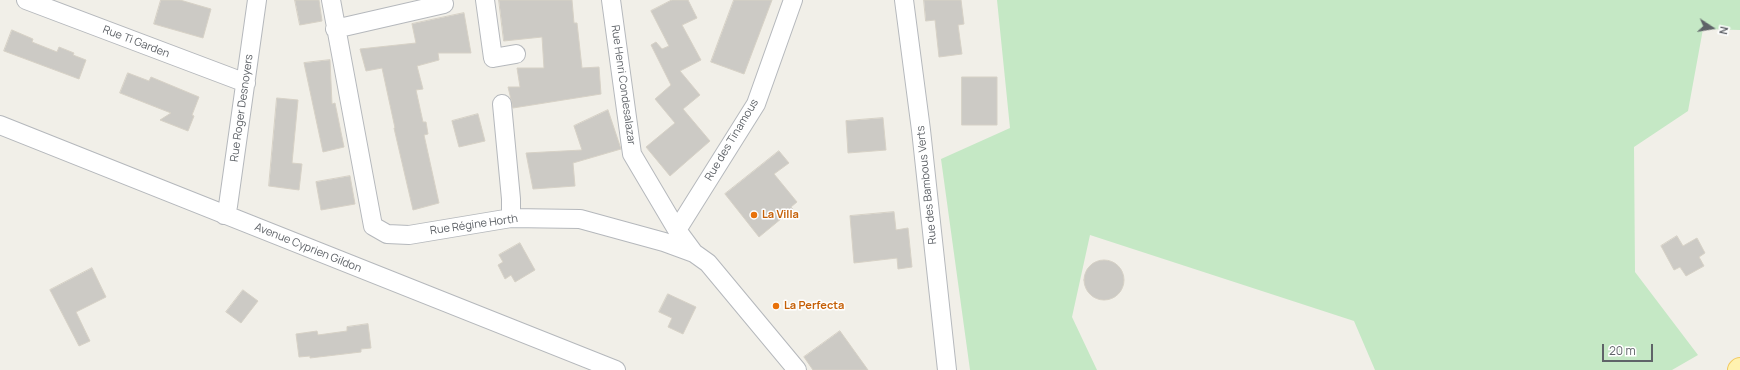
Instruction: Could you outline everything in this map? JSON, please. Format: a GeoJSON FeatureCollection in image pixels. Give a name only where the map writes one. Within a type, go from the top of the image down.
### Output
{"type":"FeatureCollection","features":[{"type":"Feature","properties":{"kind":"street","name":"Rue Ti Garden"},"geometry":{"type":"LineString","coordinates":[[26,0],[246,82]]}},
{"type":"Feature","properties":{"kind":"street","name":"Rue Roger Desnoyers"},"geometry":{"type":"LineString","coordinates":[[224,215],[228,206],[257,0]]}},
{"type":"Feature","properties":{"kind":"street","name":"Rue Régine Horth"},"geometry":{"type":"LineString","coordinates":[[331,0],[373,226],[386,234],[409,235],[511,218],[580,219],[664,242],[694,253],[708,263],[797,370]]}},
{"type":"Feature","properties":{"kind":"street"},"geometry":{"type":"LineString","coordinates":[[486,0],[493,58],[516,54]]}},
{"type":"Feature","properties":{"kind":"street","name":"Rue Henri Condesalazar"},"geometry":{"type":"LineString","coordinates":[[611,0],[632,154],[677,230],[694,253]]}},
{"type":"Feature","properties":{"kind":"street","name":"Rue des Tinamous"},"geometry":{"type":"LineString","coordinates":[[677,230],[756,104],[793,0]]}},
{"type":"Feature","properties":{"kind":"street","name":"Rue des Bambous Verts"},"geometry":{"type":"LineString","coordinates":[[904,0],[922,130],[947,370]]}},
{"type":"Feature","properties":{"kind":"street"},"geometry":{"type":"LineString","coordinates":[[335,28],[444,4]]}},
{"type":"Feature","properties":{"kind":"street"},"geometry":{"type":"LineString","coordinates":[[502,104],[511,199],[511,218]]}},
{"type":"Feature","properties":{"kind":"street","name":"Avenue Cyprien Gildon"},"geometry":{"type":"LineString","coordinates":[[0,125],[616,370]]}},
{"type":"Feature","properties":{"kind":"green space"},"geometry":{"type":"Polygon","coordinates":[[[997,0],[1740,0],[1740,30],[1703,29],[1688,111],[1634,147],[1635,272],[1698,355],[1672,370],[1375,370],[1354,321],[1090,235],[1072,317],[1097,370],[970,370],[941,159],[1010,128],[997,0]]]}},
{"type":"Feature","properties":{"kind":"building"},"geometry":{"type":"Polygon","coordinates":[[[161,0],[180,0],[211,9],[203,38],[154,24],[161,0]]]}},
{"type":"Feature","properties":{"kind":"building"},"geometry":{"type":"Polygon","coordinates":[[[295,0],[319,0],[322,21],[300,25],[295,0]]]}},
{"type":"Feature","properties":{"kind":"building"},"geometry":{"type":"Polygon","coordinates":[[[499,0],[572,0],[574,23],[577,23],[582,68],[599,67],[601,94],[513,108],[508,87],[520,87],[517,68],[544,68],[542,37],[504,41],[499,0]]]}},
{"type":"Feature","properties":{"kind":"building"},"geometry":{"type":"Polygon","coordinates":[[[672,0],[688,0],[697,18],[682,25],[701,60],[680,71],[700,95],[683,109],[710,141],[670,176],[646,147],[675,123],[655,99],[671,85],[651,45],[656,42],[662,49],[669,46],[651,11],[672,0]]]}},
{"type":"Feature","properties":{"kind":"building"},"geometry":{"type":"Polygon","coordinates":[[[734,0],[772,0],[744,74],[711,62],[734,0]]]}},
{"type":"Feature","properties":{"kind":"building"},"geometry":{"type":"Polygon","coordinates":[[[924,0],[961,0],[964,24],[958,25],[962,54],[939,57],[935,20],[926,21],[924,0]]]}},
{"type":"Feature","properties":{"kind":"building"},"geometry":{"type":"Polygon","coordinates":[[[464,13],[471,53],[438,53],[439,60],[417,66],[423,89],[416,90],[423,122],[426,122],[428,134],[424,135],[439,203],[413,210],[382,68],[366,71],[360,49],[416,43],[412,24],[464,13]]]}},
{"type":"Feature","properties":{"kind":"building"},"geometry":{"type":"Polygon","coordinates":[[[12,30],[33,39],[32,42],[57,52],[59,47],[86,60],[79,79],[4,51],[12,30]]]}},
{"type":"Feature","properties":{"kind":"building"},"geometry":{"type":"Polygon","coordinates":[[[330,60],[332,104],[335,103],[344,147],[323,152],[304,63],[330,60]]]}},
{"type":"Feature","properties":{"kind":"building"},"geometry":{"type":"Polygon","coordinates":[[[128,73],[149,81],[151,77],[199,97],[188,131],[160,120],[171,113],[120,93],[128,73]]]}},
{"type":"Feature","properties":{"kind":"building"},"geometry":{"type":"Polygon","coordinates":[[[962,77],[997,77],[997,125],[962,125],[962,77]]]}},
{"type":"Feature","properties":{"kind":"building"},"geometry":{"type":"Polygon","coordinates":[[[277,98],[298,100],[292,163],[302,164],[299,190],[269,186],[277,98]]]}},
{"type":"Feature","properties":{"kind":"building"},"geometry":{"type":"Polygon","coordinates":[[[608,110],[621,149],[573,163],[575,186],[533,189],[526,153],[582,150],[574,126],[608,110]]]}},
{"type":"Feature","properties":{"kind":"building"},"geometry":{"type":"Polygon","coordinates":[[[478,114],[485,141],[459,147],[452,121],[478,114]]]}},
{"type":"Feature","properties":{"kind":"building"},"geometry":{"type":"Polygon","coordinates":[[[883,118],[886,150],[848,153],[846,121],[883,118]]]}},
{"type":"Feature","properties":{"kind":"building"},"geometry":{"type":"Polygon","coordinates":[[[779,151],[789,163],[774,174],[797,202],[791,207],[793,209],[759,237],[725,194],[779,151]]]}},
{"type":"Feature","properties":{"kind":"building"},"geometry":{"type":"Polygon","coordinates":[[[350,176],[355,204],[321,210],[316,182],[350,176]]]}},
{"type":"Feature","properties":{"kind":"building"},"geometry":{"type":"Polygon","coordinates":[[[894,212],[896,230],[908,228],[912,267],[898,269],[897,258],[854,263],[850,216],[894,212]]]}},
{"type":"Feature","properties":{"kind":"building"},"geometry":{"type":"Polygon","coordinates":[[[1677,236],[1683,246],[1697,238],[1705,253],[1699,257],[1704,266],[1686,276],[1680,267],[1674,270],[1661,246],[1677,236]]]}},
{"type":"Feature","properties":{"kind":"building"},"geometry":{"type":"Polygon","coordinates":[[[520,243],[535,270],[515,282],[511,275],[505,279],[498,265],[503,262],[499,255],[520,243]]]}},
{"type":"Feature","properties":{"kind":"building"},"geometry":{"type":"Polygon","coordinates":[[[1108,260],[1115,263],[1121,269],[1124,280],[1123,288],[1115,297],[1108,300],[1100,300],[1093,297],[1085,288],[1084,276],[1087,269],[1096,261],[1108,260]]]}},
{"type":"Feature","properties":{"kind":"building"},"geometry":{"type":"Polygon","coordinates":[[[92,268],[106,297],[76,312],[90,341],[79,346],[50,290],[92,268]]]}},
{"type":"Feature","properties":{"kind":"building"},"geometry":{"type":"Polygon","coordinates":[[[243,290],[258,301],[241,323],[226,312],[243,290]]]}},
{"type":"Feature","properties":{"kind":"building"},"geometry":{"type":"Polygon","coordinates":[[[668,294],[696,307],[683,334],[668,327],[672,318],[659,312],[668,294]]]}},
{"type":"Feature","properties":{"kind":"building"},"geometry":{"type":"Polygon","coordinates":[[[368,324],[371,348],[361,349],[361,352],[310,358],[310,356],[299,357],[296,334],[317,331],[318,335],[347,331],[347,327],[368,324]]]}},
{"type":"Feature","properties":{"kind":"building"},"geometry":{"type":"Polygon","coordinates":[[[840,331],[868,370],[813,370],[804,357],[840,331]]]}},
{"type":"Feature","properties":{"kind":"place","name":"La Villa"},"geometry":{"type":"Point","coordinates":[754,215]}},
{"type":"Feature","properties":{"kind":"place","name":"La Perfecta"},"geometry":{"type":"Point","coordinates":[776,306]}}]}
